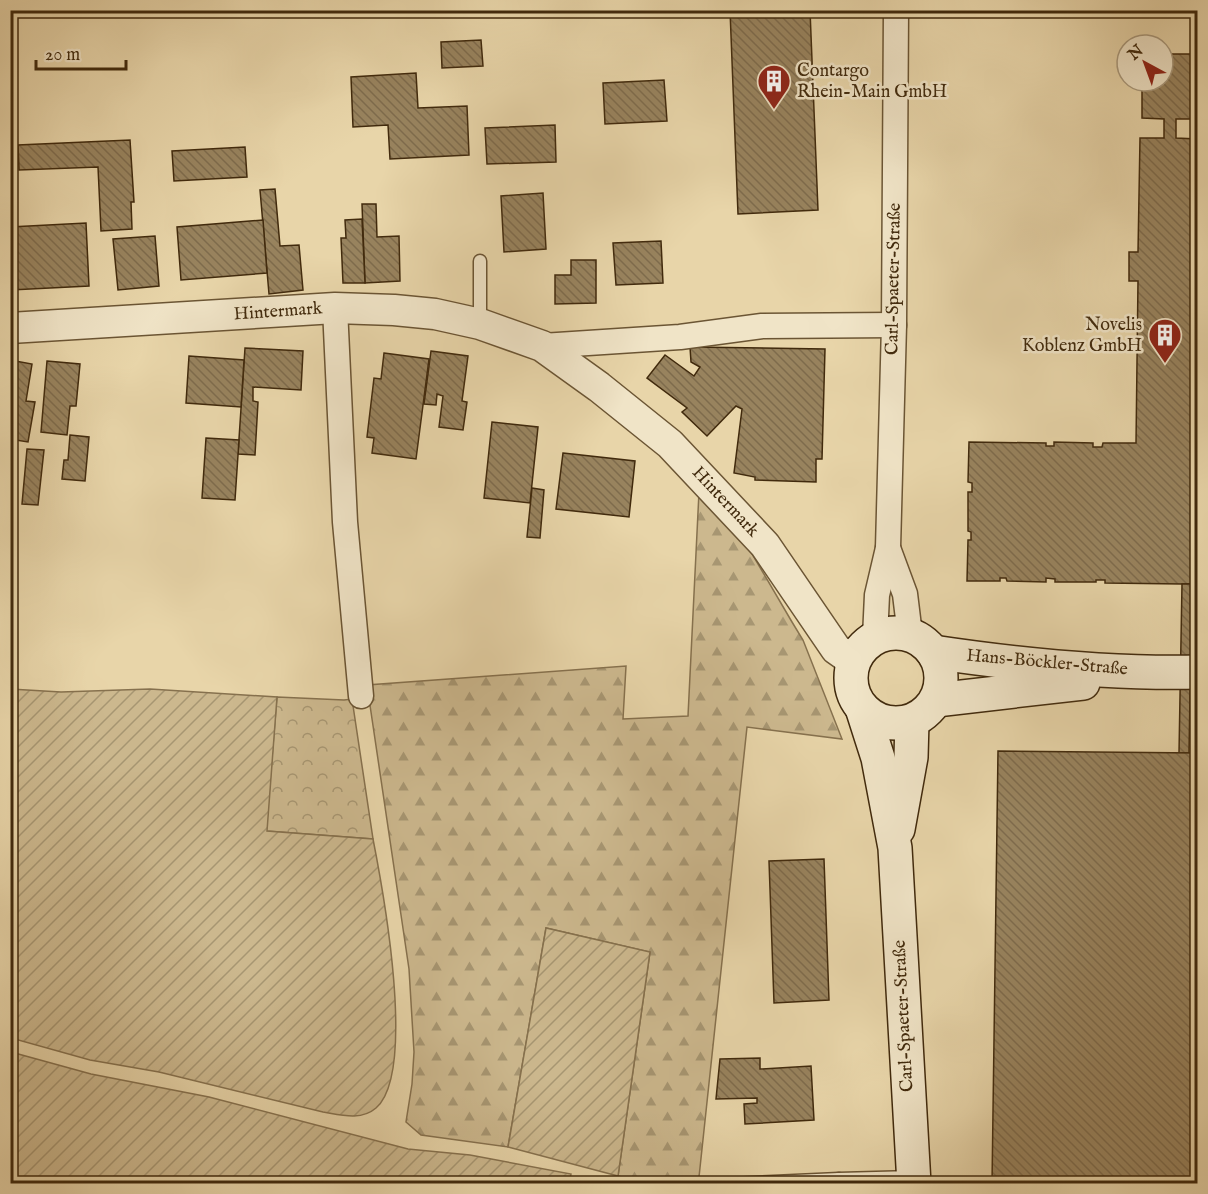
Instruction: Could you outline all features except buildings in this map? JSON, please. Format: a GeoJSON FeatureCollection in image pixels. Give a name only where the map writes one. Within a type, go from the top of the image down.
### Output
{"type":"FeatureCollection","features":[{"type":"Feature","properties":{"kind":"main road"},"geometry":{"type":"LineString","coordinates":[[853,661],[863,647],[875,637],[888,633],[922,643]]}},
{"type":"Feature","properties":{"kind":"main road","name":"Carl-Spaeter-Straße"},"geometry":{"type":"LineString","coordinates":[[895,848],[911,757],[924,711],[941,684],[940,668],[922,643]]}},
{"type":"Feature","properties":{"kind":"main road","name":"Hans-Böckler-Straße"},"geometry":{"type":"LineString","coordinates":[[922,643],[1012,663],[1160,673],[1197,672]]}},
{"type":"Feature","properties":{"kind":"main road","name":"Carl-Spaeter-Straße"},"geometry":{"type":"LineString","coordinates":[[853,661],[851,687],[862,708],[878,758],[895,848],[914,1180]]}},
{"type":"Feature","properties":{"kind":"main road","name":"Hans-Böckler-Straße"},"geometry":{"type":"LineString","coordinates":[[924,711],[1160,673]]}},
{"type":"Feature","properties":{"kind":"main road"},"geometry":{"type":"LineString","coordinates":[[862,708],[872,717],[898,724],[924,711]]}},
{"type":"Feature","properties":{"kind":"street","name":"Carl-Spaeter-Straße"},"geometry":{"type":"LineString","coordinates":[[875,637],[877,595],[888,548],[894,325],[896,10]]}},
{"type":"Feature","properties":{"kind":"street","name":"Hintermark"},"geometry":{"type":"LineString","coordinates":[[10,328],[335,308],[435,314],[480,324],[542,346],[599,387],[670,444],[765,545],[836,649],[853,661]]}},
{"type":"Feature","properties":{"kind":"street"},"geometry":{"type":"LineString","coordinates":[[335,308],[345,522],[361,696]]}},
{"type":"Feature","properties":{"kind":"street","name":"Hintermark"},"geometry":{"type":"LineString","coordinates":[[542,346],[680,337],[762,326],[894,325]]}},
{"type":"Feature","properties":{"kind":"street","name":"Carl-Spaeter-Straße"},"geometry":{"type":"LineString","coordinates":[[888,548],[922,643]]}},
{"type":"Feature","properties":{"kind":"lane"},"geometry":{"type":"LineString","coordinates":[[480,261],[480,324]]}},
{"type":"Feature","properties":{"kind":"lane"},"geometry":{"type":"LineString","coordinates":[[732,1184],[914,1180]]}},
{"type":"Feature","properties":{"kind":"green space"},"geometry":{"type":"Polygon","coordinates":[[[699,492],[741,535],[803,640],[842,739],[747,727],[699,1177],[679,1183],[659,1184],[618,1176],[650,952],[546,928],[508,1147],[421,1135],[406,1122],[414,1052],[409,969],[367,685],[626,666],[623,719],[688,716],[699,492]]]}},
{"type":"Feature","properties":{"kind":"green space"},"geometry":{"type":"Polygon","coordinates":[[[10,689],[61,692],[150,689],[277,697],[267,831],[373,839],[389,937],[396,1021],[394,1058],[388,1088],[376,1108],[357,1116],[323,1112],[159,1072],[90,1060],[11,1038],[10,689]]]}},
{"type":"Feature","properties":{"kind":"green space"},"geometry":{"type":"Polygon","coordinates":[[[277,697],[352,699],[373,839],[266,831],[277,697]]]}},
{"type":"Feature","properties":{"kind":"green space"},"geometry":{"type":"Polygon","coordinates":[[[546,928],[650,952],[618,1176],[508,1147],[546,928]]]}},
{"type":"Feature","properties":{"kind":"green space"},"geometry":{"type":"Polygon","coordinates":[[[11,1052],[91,1074],[209,1097],[408,1149],[470,1155],[571,1174],[569,1183],[11,1183],[11,1052]]]}},
{"type":"Feature","properties":{"kind":"place","name":"Contargo Rhein-Main GmbH"},"geometry":{"type":"Point","coordinates":[774,110]}},
{"type":"Feature","properties":{"kind":"place","name":"Novelis Koblenz GmbH"},"geometry":{"type":"Point","coordinates":[1165,364]}}]}
